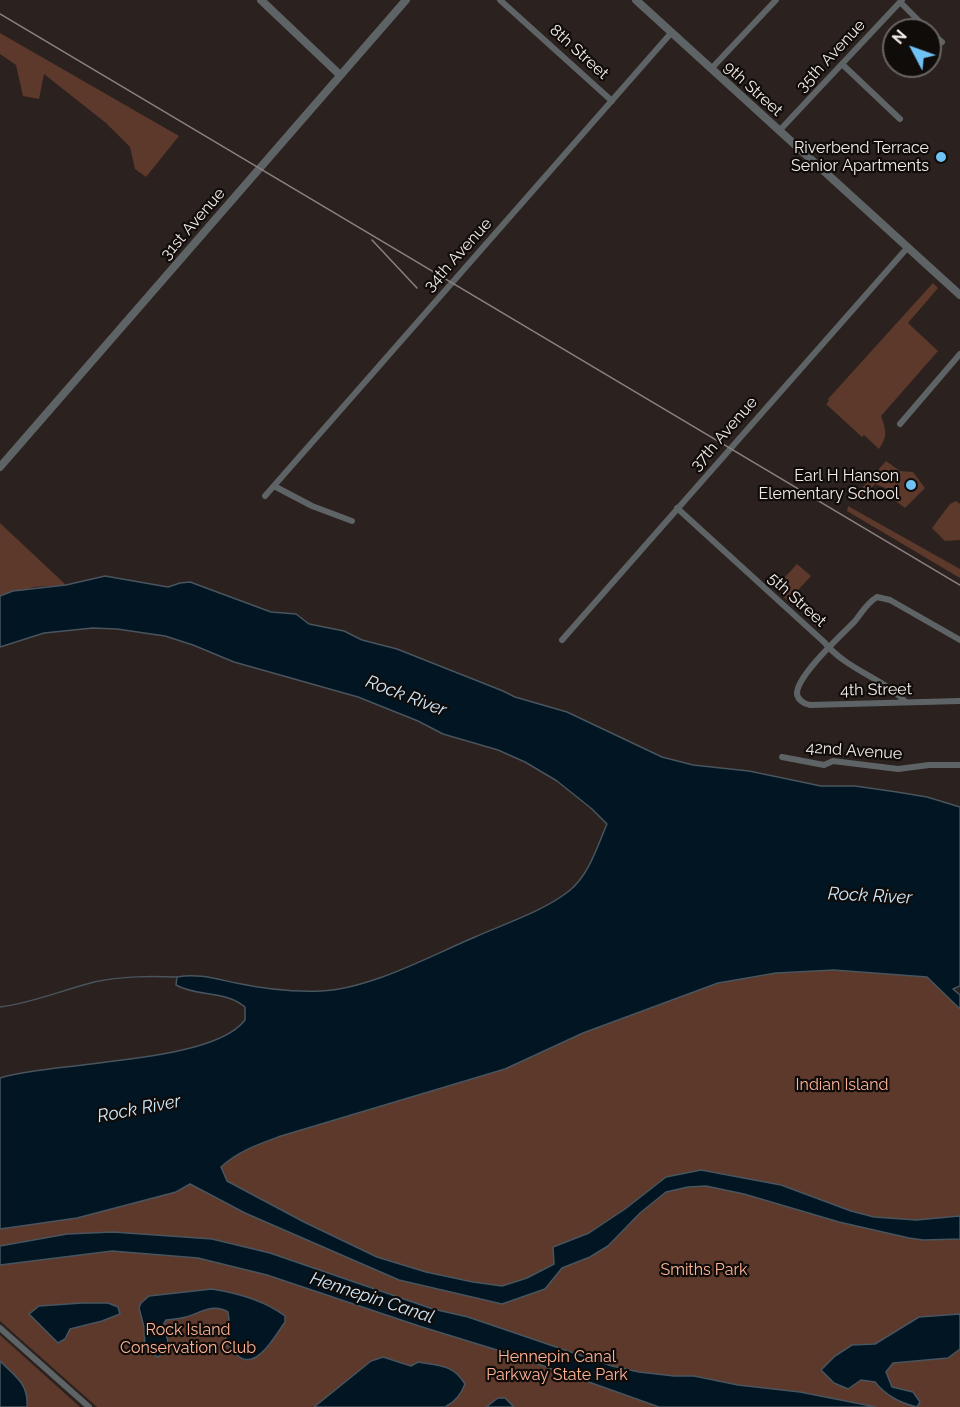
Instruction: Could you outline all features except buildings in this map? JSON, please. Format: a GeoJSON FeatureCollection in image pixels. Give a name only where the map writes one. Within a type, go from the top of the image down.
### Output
{"type":"FeatureCollection","features":[{"type":"Feature","properties":{"kind":"street"},"geometry":{"type":"LineString","coordinates":[[262,0],[340,75]]}},
{"type":"Feature","properties":{"kind":"street","name":"31st Avenue"},"geometry":{"type":"LineString","coordinates":[[0,467],[406,0]]}},
{"type":"Feature","properties":{"kind":"street","name":"8th Street"},"geometry":{"type":"LineString","coordinates":[[500,0],[612,101]]}},
{"type":"Feature","properties":{"kind":"street","name":"9th Street"},"geometry":{"type":"LineString","coordinates":[[636,0],[960,295]]}},
{"type":"Feature","properties":{"kind":"street"},"geometry":{"type":"LineString","coordinates":[[643,7],[649,0]]}},
{"type":"Feature","properties":{"kind":"street"},"geometry":{"type":"LineString","coordinates":[[711,69],[776,0]]}},
{"type":"Feature","properties":{"kind":"street"},"geometry":{"type":"LineString","coordinates":[[901,1],[917,18]]}},
{"type":"Feature","properties":{"kind":"street","name":"35th Avenue"},"geometry":{"type":"LineString","coordinates":[[779,131],[901,1]]}},
{"type":"Feature","properties":{"kind":"street","name":"34th Avenue"},"geometry":{"type":"LineString","coordinates":[[265,496],[672,32]]}},
{"type":"Feature","properties":{"kind":"street"},"geometry":{"type":"LineString","coordinates":[[842,64],[900,119]]}},
{"type":"Feature","properties":{"kind":"street","name":"37th Avenue"},"geometry":{"type":"LineString","coordinates":[[562,640],[908,247]]}},
{"type":"Feature","properties":{"kind":"street"},"geometry":{"type":"LineString","coordinates":[[900,424],[960,354]]}},
{"type":"Feature","properties":{"kind":"street"},"geometry":{"type":"LineString","coordinates":[[274,486],[312,506],[352,520]]}},
{"type":"Feature","properties":{"kind":"street","name":"5th Street"},"geometry":{"type":"LineString","coordinates":[[677,508],[839,659],[894,692],[906,702]]}},
{"type":"Feature","properties":{"kind":"street"},"geometry":{"type":"LineString","coordinates":[[828,648],[877,597],[890,600],[960,640]]}},
{"type":"Feature","properties":{"kind":"street","name":"4th Street"},"geometry":{"type":"LineString","coordinates":[[828,648],[802,681],[797,695],[802,702],[810,705],[960,701]]}},
{"type":"Feature","properties":{"kind":"street","name":"42nd Avenue"},"geometry":{"type":"LineString","coordinates":[[782,757],[824,765],[833,761],[898,769],[929,765],[960,765]]}},
{"type":"Feature","properties":{"kind":"street"},"geometry":{"type":"LineString","coordinates":[[0,1328],[89,1407]]}},
{"type":"Feature","properties":{"kind":"green space"},"geometry":{"type":"Polygon","coordinates":[[[0,33],[179,136],[146,177],[135,169],[130,147],[106,123],[44,74],[39,99],[23,96],[16,65],[0,54],[0,33]]]}},
{"type":"Feature","properties":{"kind":"green space"},"geometry":{"type":"Polygon","coordinates":[[[933,283],[938,288],[908,323],[938,351],[881,416],[885,433],[879,449],[864,435],[862,437],[826,404],[828,399],[933,283]]]}},
{"type":"Feature","properties":{"kind":"green space"},"geometry":{"type":"Polygon","coordinates":[[[886,461],[900,471],[913,472],[925,488],[905,508],[897,502],[888,489],[875,484],[860,499],[854,497],[886,461]]]}},
{"type":"Feature","properties":{"kind":"green space"},"geometry":{"type":"Polygon","coordinates":[[[956,501],[960,504],[960,540],[945,541],[932,528],[950,504],[956,501]]]}},
{"type":"Feature","properties":{"kind":"green space"},"geometry":{"type":"Polygon","coordinates":[[[848,506],[960,569],[960,578],[847,511],[848,506]]]}},
{"type":"Feature","properties":{"kind":"green space"},"geometry":{"type":"Polygon","coordinates":[[[0,523],[66,585],[35,587],[0,596],[0,523]]]}},
{"type":"Feature","properties":{"kind":"green space"},"geometry":{"type":"Polygon","coordinates":[[[797,564],[811,576],[788,601],[775,588],[797,564]]]}},
{"type":"Feature","properties":{"kind":"green space","name":"Indian Island"},"geometry":{"type":"Polygon","coordinates":[[[834,970],[927,977],[960,1009],[960,1216],[916,1220],[874,1217],[851,1211],[781,1185],[701,1170],[666,1177],[589,1233],[553,1247],[554,1263],[527,1278],[502,1286],[426,1272],[377,1257],[227,1181],[220,1167],[241,1152],[281,1136],[505,1069],[583,1033],[718,983],[776,973],[834,970]]]}},
{"type":"Feature","properties":{"kind":"green space"},"geometry":{"type":"Polygon","coordinates":[[[190,1184],[245,1213],[399,1280],[502,1304],[545,1289],[562,1268],[590,1257],[608,1246],[640,1213],[666,1192],[688,1187],[706,1186],[744,1194],[839,1222],[909,1238],[960,1239],[960,1407],[97,1407],[0,1321],[0,1229],[77,1218],[176,1192],[190,1184]]]}},
{"type":"Feature","properties":{"kind":"green space"},"geometry":{"type":"Polygon","coordinates":[[[0,1335],[80,1407],[0,1407],[0,1335]]]}},
{"type":"Feature","properties":{"kind":"water","name":"Rock River"},"geometry":{"type":"Polygon","coordinates":[[[105,576],[168,587],[190,582],[271,612],[296,614],[309,624],[344,631],[362,640],[397,649],[515,697],[567,712],[662,757],[693,765],[749,771],[821,786],[855,786],[927,797],[960,807],[960,986],[953,989],[960,995],[960,1009],[927,977],[834,970],[776,973],[718,983],[583,1033],[505,1069],[257,1145],[242,1152],[221,1167],[227,1181],[377,1257],[426,1272],[502,1286],[527,1278],[554,1264],[553,1247],[589,1233],[666,1177],[701,1170],[781,1185],[851,1211],[874,1217],[916,1220],[960,1216],[960,1239],[909,1238],[839,1222],[744,1194],[706,1186],[688,1187],[666,1192],[640,1213],[608,1246],[590,1257],[562,1268],[545,1289],[502,1304],[399,1280],[245,1213],[190,1184],[176,1192],[77,1218],[0,1229],[0,1078],[25,1072],[131,1059],[201,1045],[227,1034],[245,1020],[245,1007],[229,998],[184,989],[176,985],[177,977],[200,976],[268,988],[321,991],[359,984],[400,970],[524,917],[569,891],[582,877],[592,860],[607,824],[557,781],[525,762],[498,750],[443,734],[418,721],[358,697],[234,662],[165,636],[93,628],[44,633],[0,647],[0,596],[13,591],[66,585],[105,576]]]}},
{"type":"Feature","properties":{"kind":"water","name":"Hennepin Canal"},"geometry":{"type":"Polygon","coordinates":[[[113,1232],[212,1239],[270,1253],[433,1309],[468,1317],[612,1366],[639,1372],[694,1376],[738,1385],[800,1392],[876,1407],[659,1407],[510,1354],[267,1275],[198,1258],[112,1251],[0,1265],[0,1246],[67,1234],[113,1232]]]}},
{"type":"Feature","properties":{"kind":"water"},"geometry":{"type":"Polygon","coordinates":[[[212,1289],[250,1298],[285,1316],[285,1322],[265,1350],[251,1359],[244,1359],[235,1354],[226,1340],[229,1329],[228,1312],[217,1308],[183,1318],[166,1320],[163,1325],[168,1339],[166,1350],[158,1357],[147,1351],[139,1308],[141,1303],[149,1296],[212,1289]]]}},
{"type":"Feature","properties":{"kind":"water"},"geometry":{"type":"Polygon","coordinates":[[[108,1303],[118,1307],[120,1314],[70,1329],[65,1339],[58,1343],[29,1314],[39,1306],[108,1303]]]}},
{"type":"Feature","properties":{"kind":"water"},"geometry":{"type":"Polygon","coordinates":[[[960,1314],[960,1349],[948,1358],[893,1363],[886,1372],[892,1387],[913,1392],[920,1402],[917,1407],[894,1398],[875,1382],[861,1380],[848,1389],[834,1383],[821,1370],[835,1356],[852,1345],[875,1344],[919,1317],[960,1314]]]}},
{"type":"Feature","properties":{"kind":"water"},"geometry":{"type":"Polygon","coordinates":[[[383,1357],[411,1366],[418,1362],[450,1369],[465,1384],[462,1392],[445,1407],[314,1407],[371,1361],[383,1357]]]}},
{"type":"Feature","properties":{"kind":"water"},"geometry":{"type":"Polygon","coordinates":[[[0,1361],[23,1386],[26,1392],[27,1407],[0,1407],[0,1361]]]}},
{"type":"Feature","properties":{"kind":"water"},"geometry":{"type":"Polygon","coordinates":[[[498,1398],[505,1398],[514,1407],[486,1407],[498,1398]]]}},
{"type":"Feature","properties":{"kind":"waterway"},"geometry":{"type":"LineString","coordinates":[[0,1007],[24,1003],[105,980],[177,977]]}},
{"type":"Feature","properties":{"kind":"railway"},"geometry":{"type":"LineString","coordinates":[[0,14],[960,585]]}},
{"type":"Feature","properties":{"kind":"railway"},"geometry":{"type":"LineString","coordinates":[[372,240],[417,288]]}},
{"type":"Feature","properties":{"kind":"place","name":"Riverbend Terrace Senior Apartments"},"geometry":{"type":"Point","coordinates":[941,157]}},
{"type":"Feature","properties":{"kind":"place","name":"Earl H Hanson Elementary School"},"geometry":{"type":"Point","coordinates":[911,485]}},
{"type":"Feature","properties":{"kind":"park label","name":"Smiths Park"},"geometry":{"type":"Point","coordinates":[704,1270]}},
{"type":"Feature","properties":{"kind":"park label","name":"Rock Island Conservation Club"},"geometry":{"type":"Point","coordinates":[188,1339]}},
{"type":"Feature","properties":{"kind":"park label","name":"Hennepin Canal Parkway State Park"},"geometry":{"type":"Point","coordinates":[557,1366]}}]}
